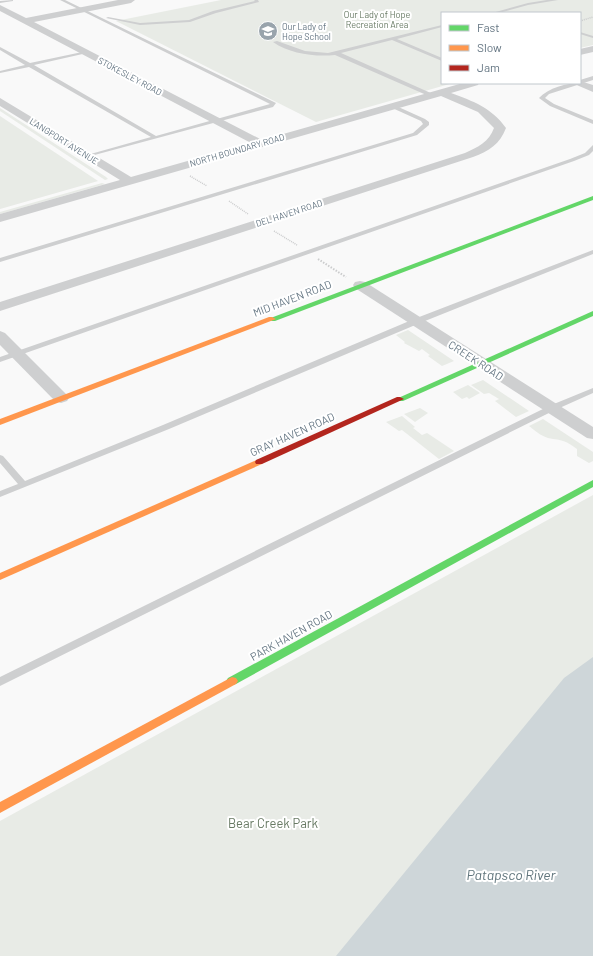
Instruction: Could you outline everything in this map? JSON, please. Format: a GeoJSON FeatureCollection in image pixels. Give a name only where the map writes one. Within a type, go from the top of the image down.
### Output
{"type":"FeatureCollection","features":[{"type":"Feature","properties":{"kind":"street"},"geometry":{"type":"LineString","coordinates":[[25,21],[131,0]]}},
{"type":"Feature","properties":{"kind":"street","name":"STOKESLEY ROAD"},"geometry":{"type":"LineString","coordinates":[[0,8],[260,144]]}},
{"type":"Feature","properties":{"kind":"street"},"geometry":{"type":"LineString","coordinates":[[581,52],[593,49]]}},
{"type":"Feature","properties":{"kind":"street","name":"NORTH BOUNDARY ROAD"},"geometry":{"type":"LineString","coordinates":[[0,218],[128,180],[471,84]]}},
{"type":"Feature","properties":{"kind":"street"},"geometry":{"type":"LineString","coordinates":[[580,84],[593,89]]}},
{"type":"Feature","properties":{"kind":"street","name":"DEL HAVEN ROAD"},"geometry":{"type":"LineString","coordinates":[[0,307],[461,158],[492,144],[500,128],[496,120],[476,108],[436,94]]}},
{"type":"Feature","properties":{"kind":"street","name":"LANGPORT AVENUE"},"geometry":{"type":"LineString","coordinates":[[0,101],[128,180]]}},
{"type":"Feature","properties":{"kind":"street","name":"MID HAVEN ROAD"},"geometry":{"type":"LineString","coordinates":[[0,422],[593,198]]}},
{"type":"Feature","properties":{"kind":"street","name":"CREEK ROAD"},"geometry":{"type":"LineString","coordinates":[[360,285],[593,434]]}},
{"type":"Feature","properties":{"kind":"street","name":"GRAY HAVEN ROAD"},"geometry":{"type":"LineString","coordinates":[[0,577],[593,313]]}},
{"type":"Feature","properties":{"kind":"street"},"geometry":{"type":"LineString","coordinates":[[0,336],[61,398]]}},
{"type":"Feature","properties":{"kind":"street","name":"PARK HAVEN ROAD"},"geometry":{"type":"LineString","coordinates":[[0,808],[593,483]]}},
{"type":"Feature","properties":{"kind":"lane"},"geometry":{"type":"LineString","coordinates":[[0,2],[11,0]]}},
{"type":"Feature","properties":{"kind":"lane"},"geometry":{"type":"LineString","coordinates":[[62,0],[105,17],[122,22],[140,24],[171,23],[193,20],[201,16],[256,2],[256,0]]}},
{"type":"Feature","properties":{"kind":"lane"},"geometry":{"type":"LineString","coordinates":[[498,12],[556,0]]}},
{"type":"Feature","properties":{"kind":"lane"},"geometry":{"type":"LineString","coordinates":[[85,9],[273,103],[271,106],[89,156]]}},
{"type":"Feature","properties":{"kind":"lane"},"geometry":{"type":"LineString","coordinates":[[511,9],[520,12]]}},
{"type":"Feature","properties":{"kind":"lane"},"geometry":{"type":"LineString","coordinates":[[276,42],[308,54],[336,53],[441,26]]}},
{"type":"Feature","properties":{"kind":"lane"},"geometry":{"type":"LineString","coordinates":[[581,33],[593,37]]}},
{"type":"Feature","properties":{"kind":"lane"},"geometry":{"type":"LineString","coordinates":[[393,39],[441,60]]}},
{"type":"Feature","properties":{"kind":"lane"},"geometry":{"type":"LineString","coordinates":[[0,48],[156,138]]}},
{"type":"Feature","properties":{"kind":"lane"},"geometry":{"type":"LineString","coordinates":[[0,72],[85,52]]}},
{"type":"Feature","properties":{"kind":"lane"},"geometry":{"type":"LineString","coordinates":[[336,53],[436,94]]}},
{"type":"Feature","properties":{"kind":"lane"},"geometry":{"type":"LineString","coordinates":[[581,82],[593,78]]}},
{"type":"Feature","properties":{"kind":"lane"},"geometry":{"type":"LineString","coordinates":[[575,84],[548,93],[542,98],[552,105],[593,122]]}},
{"type":"Feature","properties":{"kind":"lane"},"geometry":{"type":"LineString","coordinates":[[0,260],[415,134],[426,125],[426,122],[392,106]]}},
{"type":"Feature","properties":{"kind":"lane"},"geometry":{"type":"LineString","coordinates":[[0,360],[572,160],[587,154],[593,147]]}},
{"type":"Feature","properties":{"kind":"lane"},"geometry":{"type":"LineString","coordinates":[[0,494],[166,427],[417,321],[593,252]]}},
{"type":"Feature","properties":{"kind":"lane"},"geometry":{"type":"LineString","coordinates":[[0,682],[552,408],[593,390]]}},
{"type":"Feature","properties":{"kind":"lane"},"geometry":{"type":"LineString","coordinates":[[0,458],[24,485]]}},
{"type":"Feature","properties":{"kind":"path"},"geometry":{"type":"LineString","coordinates":[[581,21],[593,17]]}},
{"type":"Feature","properties":{"kind":"green space","name":"Our Lady of Hope Recreation Area"},"geometry":{"type":"Polygon","coordinates":[[[221,0],[593,0],[593,45],[581,48],[581,12],[441,12],[441,84],[449,84],[316,122],[116,21],[221,0]]]}},
{"type":"Feature","properties":{"kind":"green space"},"geometry":{"type":"Polygon","coordinates":[[[0,108],[108,179],[105,180],[0,111],[0,108]]]}},
{"type":"Feature","properties":{"kind":"green space"},"geometry":{"type":"Polygon","coordinates":[[[0,116],[98,181],[0,209],[0,116]]]}},
{"type":"Feature","properties":{"kind":"green space"},"geometry":{"type":"Polygon","coordinates":[[[102,183],[105,184],[0,214],[0,212],[102,183]]]}},
{"type":"Feature","properties":{"kind":"green space"},"geometry":{"type":"Polygon","coordinates":[[[408,330],[454,361],[442,366],[428,356],[430,355],[422,349],[419,351],[404,343],[405,342],[396,335],[408,330]]]}},
{"type":"Feature","properties":{"kind":"green space"},"geometry":{"type":"Polygon","coordinates":[[[483,380],[529,411],[516,417],[495,401],[499,399],[489,393],[484,394],[471,385],[483,380]]]}},
{"type":"Feature","properties":{"kind":"green space"},"geometry":{"type":"Polygon","coordinates":[[[468,385],[480,393],[469,399],[467,397],[462,399],[453,392],[468,385]]]}},
{"type":"Feature","properties":{"kind":"green space"},"geometry":{"type":"Polygon","coordinates":[[[420,408],[428,413],[415,422],[404,414],[420,408]]]}},
{"type":"Feature","properties":{"kind":"green space"},"geometry":{"type":"Polygon","coordinates":[[[402,416],[422,435],[427,433],[454,451],[439,459],[402,430],[399,431],[386,422],[402,416]]]}},
{"type":"Feature","properties":{"kind":"green space"},"geometry":{"type":"Polygon","coordinates":[[[543,419],[593,452],[593,461],[589,463],[577,456],[577,449],[569,443],[545,437],[529,426],[543,419]]]}},
{"type":"Feature","properties":{"kind":"green space","name":"Bear Creek Park"},"geometry":{"type":"Polygon","coordinates":[[[593,495],[593,685],[396,956],[0,956],[0,821],[593,495]]]}},
{"type":"Feature","properties":{"kind":"water","name":"Patapsco River"},"geometry":{"type":"Polygon","coordinates":[[[593,657],[593,956],[336,956],[564,678],[593,657]]]}},
{"type":"Feature","properties":{"kind":"traffic: fast"},"geometry":{"type":"LineString","coordinates":[[272,319],[593,198]]}},
{"type":"Feature","properties":{"kind":"traffic: fast"},"geometry":{"type":"LineString","coordinates":[[400,399],[593,313]]}},
{"type":"Feature","properties":{"kind":"traffic: fast"},"geometry":{"type":"LineString","coordinates":[[232,681],[593,483]]}},
{"type":"Feature","properties":{"kind":"traffic: slow"},"geometry":{"type":"LineString","coordinates":[[0,422],[272,319]]}},
{"type":"Feature","properties":{"kind":"traffic: slow"},"geometry":{"type":"LineString","coordinates":[[0,577],[259,462]]}},
{"type":"Feature","properties":{"kind":"traffic: slow"},"geometry":{"type":"LineString","coordinates":[[0,808],[232,681]]}},
{"type":"Feature","properties":{"kind":"traffic: jam"},"geometry":{"type":"LineString","coordinates":[[259,462],[400,399]]}},
{"type":"Feature","properties":{"kind":"place","name":"Our Lady of Hope School"},"geometry":{"type":"Point","coordinates":[268,31]}}]}
